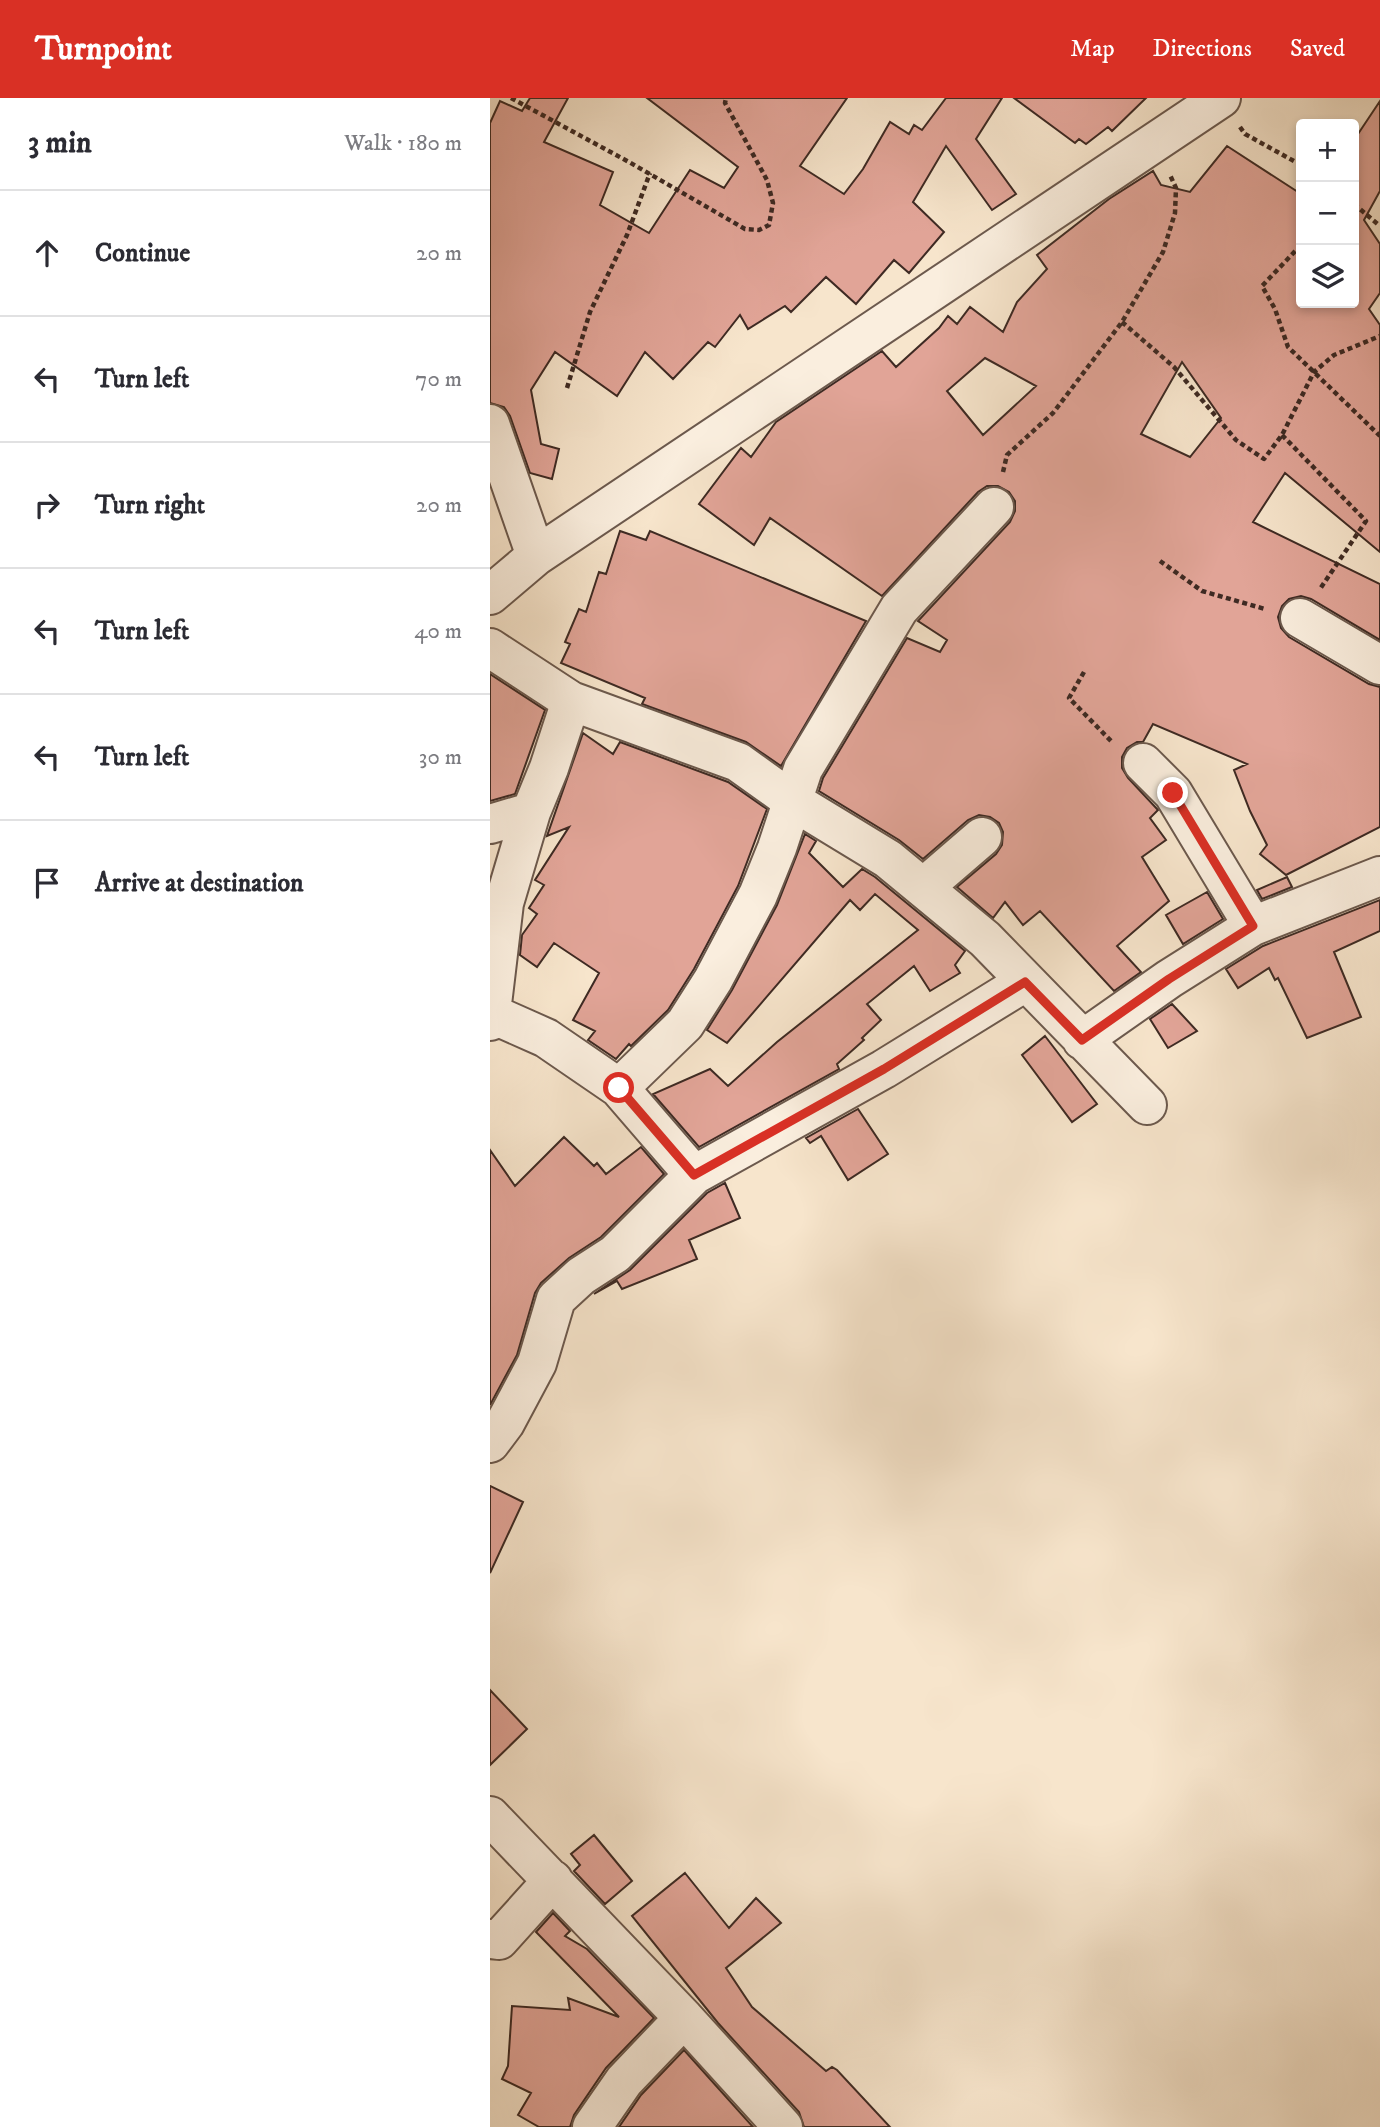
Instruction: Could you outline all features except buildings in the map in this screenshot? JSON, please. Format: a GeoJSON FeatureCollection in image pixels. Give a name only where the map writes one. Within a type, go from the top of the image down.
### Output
{"type":"FeatureCollection","features":[{"type":"Feature","properties":{"kind":"street"},"geometry":{"type":"LineString","coordinates":[[490,594],[536,556],[1151,145],[1177,109],[1220,98]]}},
{"type":"Feature","properties":{"kind":"street"},"geometry":{"type":"LineString","coordinates":[[490,424],[536,556]]}},
{"type":"Feature","properties":{"kind":"street"},"geometry":{"type":"LineString","coordinates":[[619,1088],[685,1024],[713,980],[758,895],[803,769],[900,609],[994,507]]}},
{"type":"Feature","properties":{"kind":"street"},"geometry":{"type":"LineString","coordinates":[[1300,618],[1380,665]]}},
{"type":"Feature","properties":{"kind":"street"},"geometry":{"type":"LineString","coordinates":[[490,648],[571,701],[738,762],[791,800],[888,859],[985,939],[1147,1105]]}},
{"type":"Feature","properties":{"kind":"street"},"geometry":{"type":"LineString","coordinates":[[571,701],[531,812],[505,903],[491,1018],[546,1038],[619,1088],[694,1175]]}},
{"type":"Feature","properties":{"kind":"street"},"geometry":{"type":"LineString","coordinates":[[1143,763],[1173,793],[1253,926]]}},
{"type":"Feature","properties":{"kind":"street"},"geometry":{"type":"LineString","coordinates":[[490,824],[531,812]]}},
{"type":"Feature","properties":{"kind":"street"},"geometry":{"type":"LineString","coordinates":[[925,887],[982,837]]}},
{"type":"Feature","properties":{"kind":"street"},"geometry":{"type":"LineString","coordinates":[[1082,1040],[1169,979],[1253,926],[1380,876]]}},
{"type":"Feature","properties":{"kind":"street"},"geometry":{"type":"LineString","coordinates":[[490,1443],[505,1423],[537,1363],[556,1299],[581,1276],[615,1254],[694,1175],[884,1069],[1025,982]]}},
{"type":"Feature","properties":{"kind":"street"},"geometry":{"type":"LineString","coordinates":[[490,1816],[684,2018],[783,2127]]}},
{"type":"Feature","properties":{"kind":"street"},"geometry":{"type":"LineString","coordinates":[[490,1939],[499,1940],[553,1880]]}},
{"type":"Feature","properties":{"kind":"street"},"geometry":{"type":"LineString","coordinates":[[592,2127],[624,2081],[684,2018]]}},
{"type":"Feature","properties":{"kind":"path"},"geometry":{"type":"LineString","coordinates":[[511,98],[650,173],[745,229],[759,230],[769,225],[773,203],[767,180],[725,103],[726,98]]}},
{"type":"Feature","properties":{"kind":"path"},"geometry":{"type":"LineString","coordinates":[[1220,98],[1245,134],[1296,162]]}},
{"type":"Feature","properties":{"kind":"path"},"geometry":{"type":"LineString","coordinates":[[994,507],[1007,455],[1053,413],[1122,322],[1163,252],[1175,213],[1176,188],[1163,156],[1151,145]]}},
{"type":"Feature","properties":{"kind":"path"},"geometry":{"type":"LineString","coordinates":[[567,388],[590,312],[627,235],[650,173]]}},
{"type":"Feature","properties":{"kind":"path"},"geometry":{"type":"LineString","coordinates":[[1360,211],[1380,226]]}},
{"type":"Feature","properties":{"kind":"path"},"geometry":{"type":"LineString","coordinates":[[1300,245],[1262,286],[1275,309],[1288,347],[1380,436]]}},
{"type":"Feature","properties":{"kind":"path"},"geometry":{"type":"LineString","coordinates":[[1122,322],[1174,367],[1236,440],[1264,459],[1282,435],[1314,372],[1334,355],[1380,336]]}},
{"type":"Feature","properties":{"kind":"path"},"geometry":{"type":"LineString","coordinates":[[1160,561],[1202,591],[1300,618],[1366,521],[1282,435]]}},
{"type":"Feature","properties":{"kind":"path"},"geometry":{"type":"LineString","coordinates":[[1084,673],[1069,698],[1108,739],[1143,763]]}},
{"type":"Feature","properties":{"kind":"route"},"geometry":{"type":"LineString","coordinates":[[619,1088],[694,1175],[884,1069],[1025,982],[1082,1040],[1169,979],[1253,926],[1173,793]]}}]}
